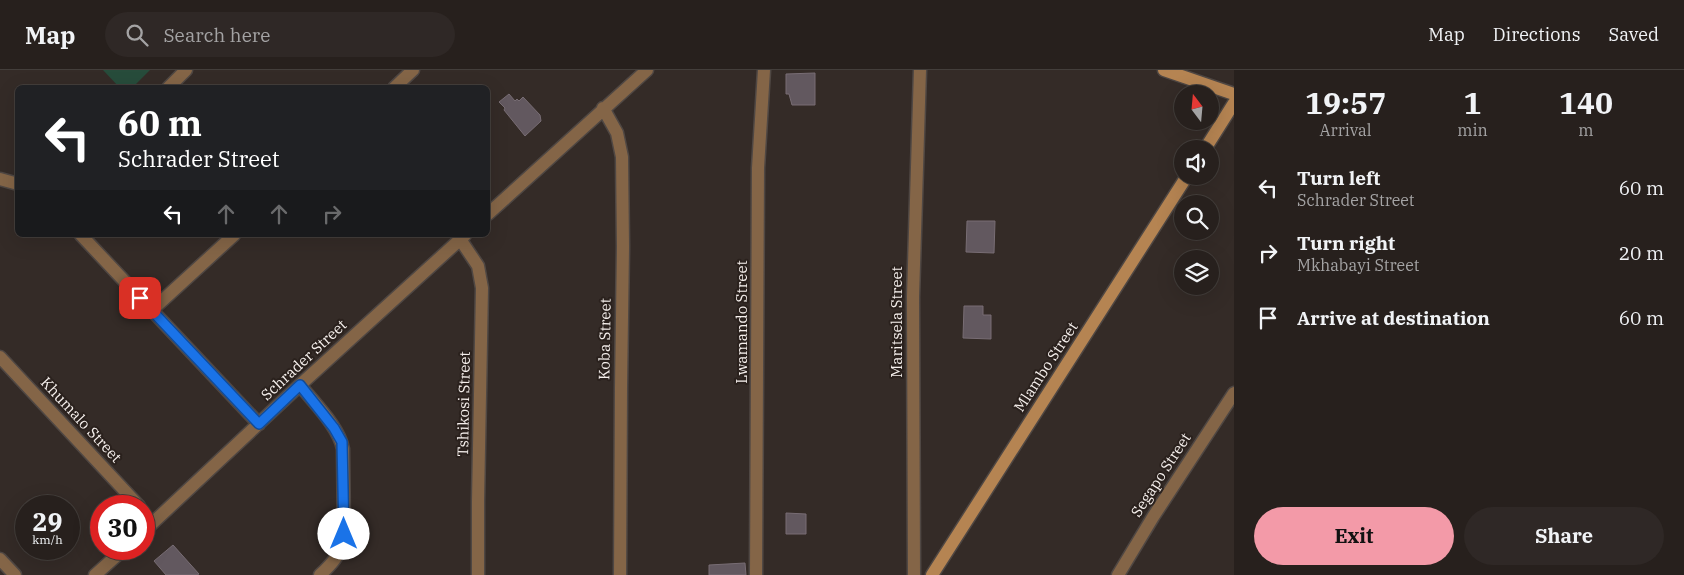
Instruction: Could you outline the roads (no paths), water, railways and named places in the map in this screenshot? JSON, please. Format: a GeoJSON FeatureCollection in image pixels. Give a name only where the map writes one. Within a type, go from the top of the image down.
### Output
{"type":"FeatureCollection","features":[{"type":"Feature","properties":{"kind":"street"},"geometry":{"type":"LineString","coordinates":[[171,85],[186,70]]}},
{"type":"Feature","properties":{"kind":"street"},"geometry":{"type":"LineString","coordinates":[[397,85],[413,70]]}},
{"type":"Feature","properties":{"kind":"street"},"geometry":{"type":"LineString","coordinates":[[490,212],[647,70]]}},
{"type":"Feature","properties":{"kind":"street","name":"Lwamando Street"},"geometry":{"type":"LineString","coordinates":[[756,575],[758,168],[764,70]]}},
{"type":"Feature","properties":{"kind":"street","name":"Maritsela Street"},"geometry":{"type":"LineString","coordinates":[[914,575],[913,297],[920,70]]}},
{"type":"Feature","properties":{"kind":"street"},"geometry":{"type":"LineString","coordinates":[[1164,70],[1234,94]]}},
{"type":"Feature","properties":{"kind":"street"},"geometry":{"type":"LineString","coordinates":[[1211,140],[1234,103]]}},
{"type":"Feature","properties":{"kind":"street","name":"Koba Street"},"geometry":{"type":"LineString","coordinates":[[603,108],[617,134],[622,157],[620,575]]}},
{"type":"Feature","properties":{"kind":"street"},"geometry":{"type":"LineString","coordinates":[[0,179],[15,183]]}},
{"type":"Feature","properties":{"kind":"street","name":"Mlambo Street"},"geometry":{"type":"LineString","coordinates":[[932,575],[1181,185]]}},
{"type":"Feature","properties":{"kind":"street"},"geometry":{"type":"LineString","coordinates":[[83,237],[259,424]]}},
{"type":"Feature","properties":{"kind":"street"},"geometry":{"type":"LineString","coordinates":[[152,310],[232,237]]}},
{"type":"Feature","properties":{"kind":"street","name":"Schrader Street"},"geometry":{"type":"LineString","coordinates":[[155,521],[462,237]]}},
{"type":"Feature","properties":{"kind":"street","name":"Tshikosi Street"},"geometry":{"type":"LineString","coordinates":[[462,237],[478,266],[482,288],[478,575]]}},
{"type":"Feature","properties":{"kind":"street","name":"Khumalo Street"},"geometry":{"type":"LineString","coordinates":[[0,357],[129,495]]}},
{"type":"Feature","properties":{"kind":"street"},"geometry":{"type":"LineString","coordinates":[[300,385],[334,428],[342,442],[343,449],[344,534],[342,545],[338,557],[320,575]]}},
{"type":"Feature","properties":{"kind":"street","name":"Segapo Street"},"geometry":{"type":"LineString","coordinates":[[1118,575],[1153,517],[1234,393]]}},
{"type":"Feature","properties":{"kind":"street"},"geometry":{"type":"LineString","coordinates":[[0,559],[14,575]]}},
{"type":"Feature","properties":{"kind":"street"},"geometry":{"type":"LineString","coordinates":[[95,575],[112,560]]}}]}
